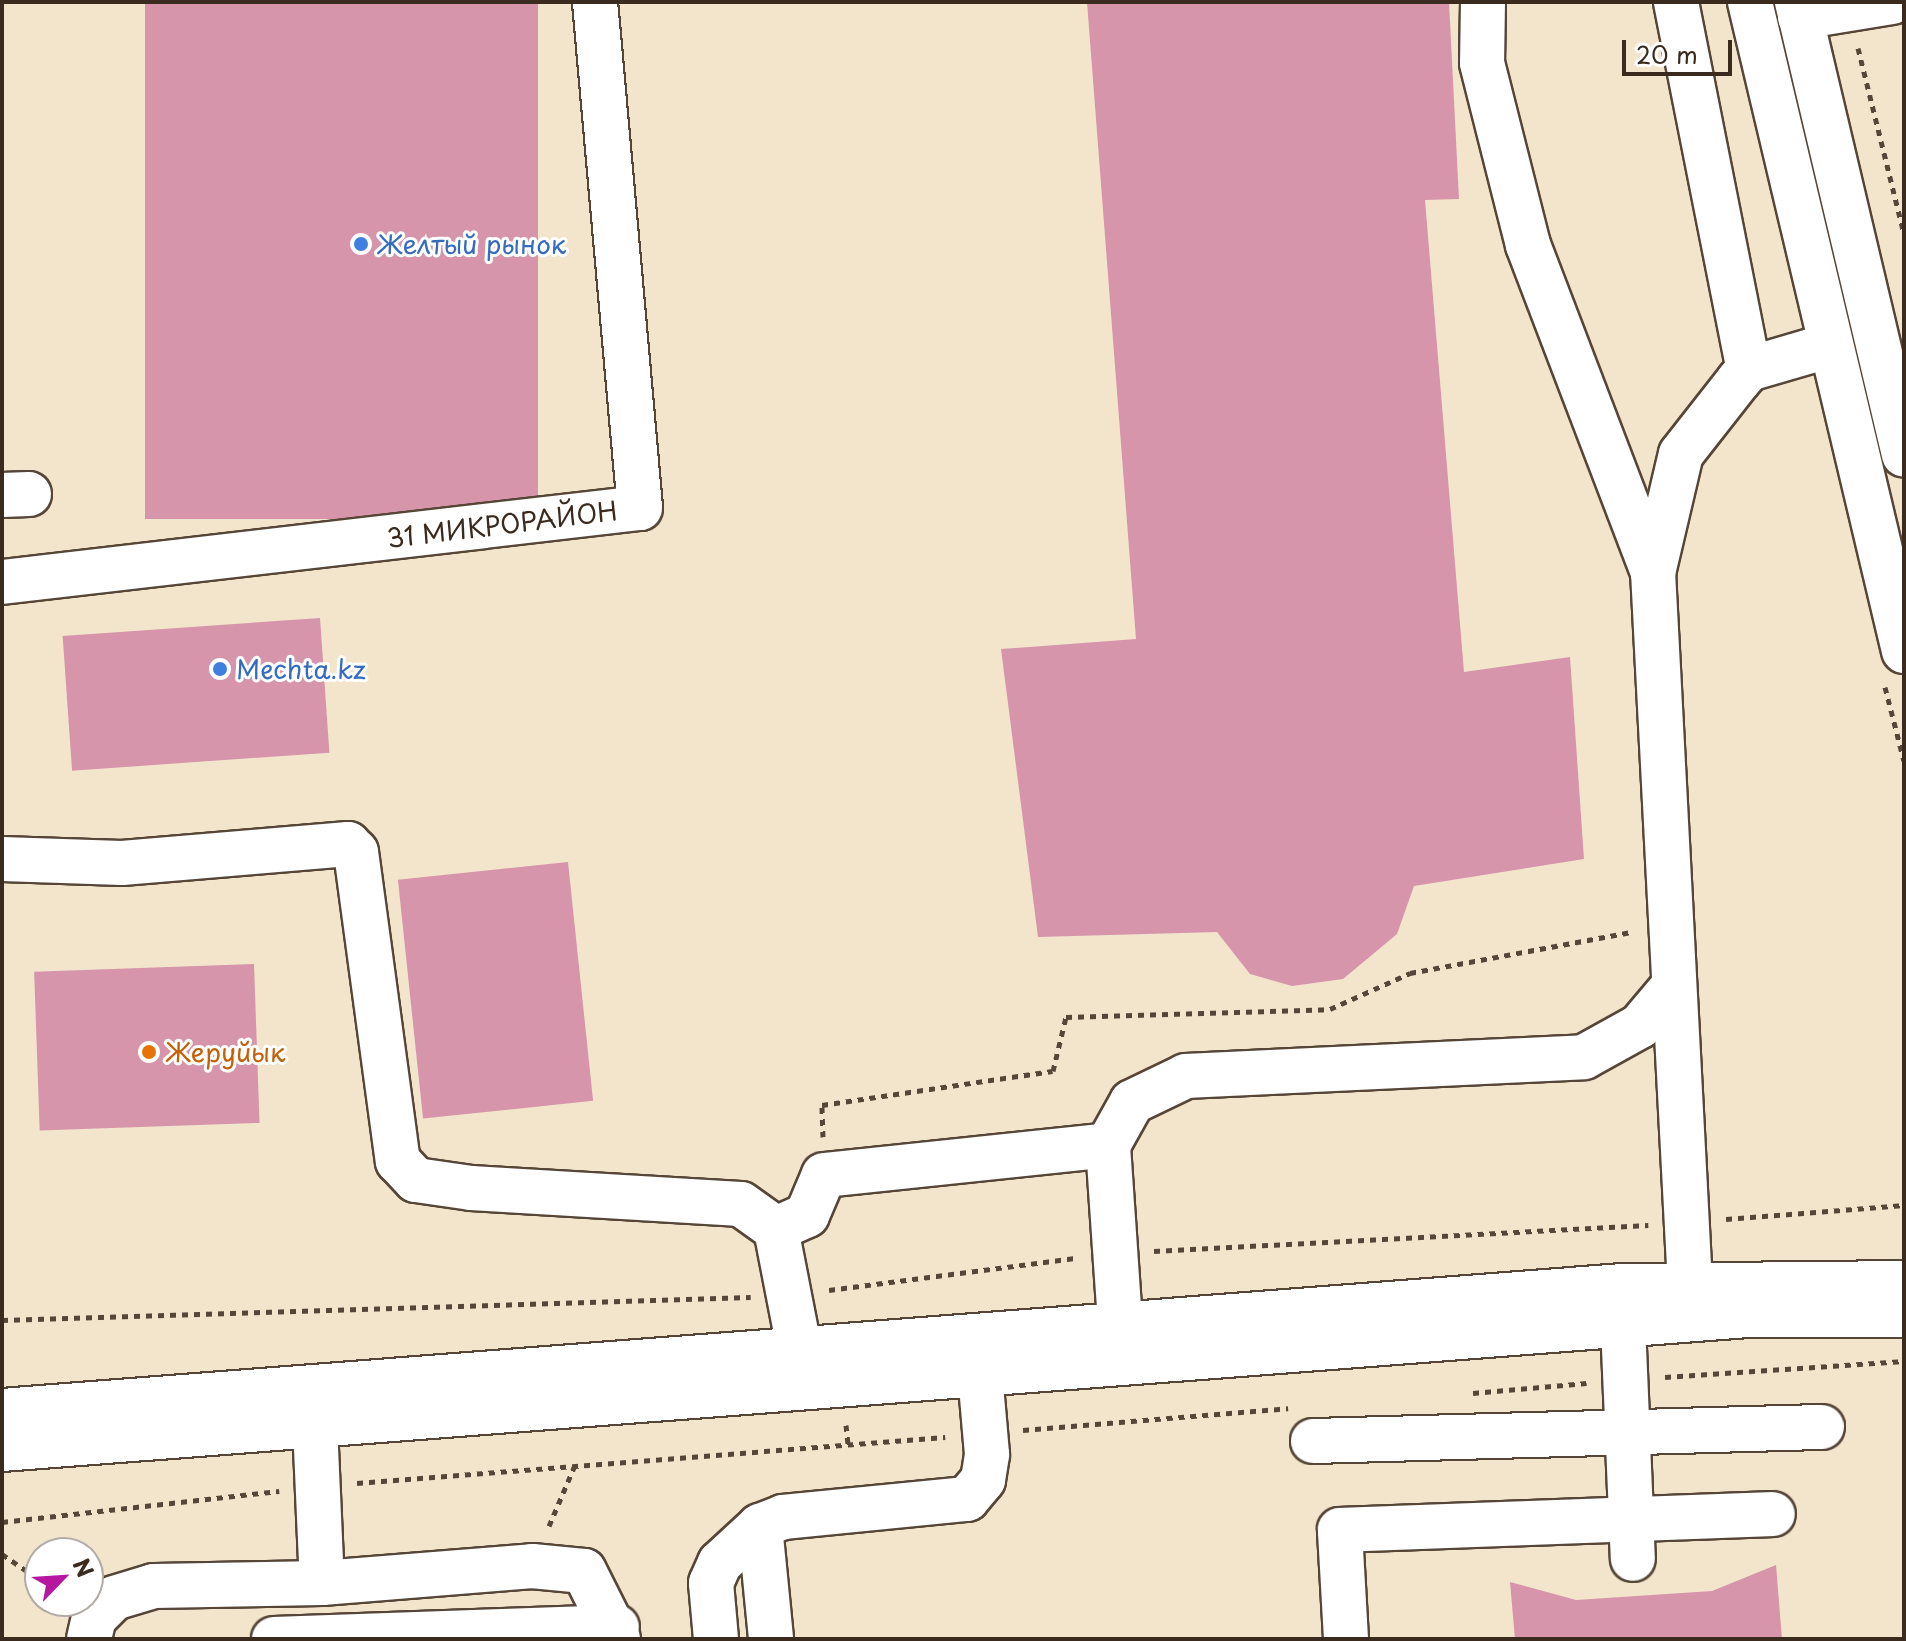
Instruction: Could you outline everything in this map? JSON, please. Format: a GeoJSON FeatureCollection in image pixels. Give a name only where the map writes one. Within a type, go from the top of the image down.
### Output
{"type":"FeatureCollection","features":[{"type":"Feature","properties":{"kind":"main road","name":"31 МИКРОРАЙОН"},"geometry":{"type":"LineString","coordinates":[[2,582],[640,508],[595,2]]}},
{"type":"Feature","properties":{"kind":"main road"},"geometry":{"type":"LineString","coordinates":[[1483,2],[1482,63],[1528,245],[1653,573]]}},
{"type":"Feature","properties":{"kind":"main road"},"geometry":{"type":"LineString","coordinates":[[1676,2],[1749,369]]}},
{"type":"Feature","properties":{"kind":"main road"},"geometry":{"type":"LineString","coordinates":[[1750,2],[1904,651]]}},
{"type":"Feature","properties":{"kind":"main road"},"geometry":{"type":"LineString","coordinates":[[1892,2],[1849,9],[1799,9],[1904,455]]}},
{"type":"Feature","properties":{"kind":"main road"},"geometry":{"type":"LineString","coordinates":[[1690,1285],[1672,988],[1675,924],[1653,573],[1681,454],[1749,369],[1831,345]]}},
{"type":"Feature","properties":{"kind":"main road"},"geometry":{"type":"LineString","coordinates":[[2,859],[122,863],[348,844],[356,852],[398,1161],[416,1180],[741,1204],[776,1229],[799,1347]]}},
{"type":"Feature","properties":{"kind":"main road"},"geometry":{"type":"LineString","coordinates":[[1120,1322],[1108,1145],[1132,1102],[1186,1076],[1584,1057],[1640,1026],[1672,988]]}},
{"type":"Feature","properties":{"kind":"main road"},"geometry":{"type":"LineString","coordinates":[[776,1229],[807,1215],[824,1175],[1108,1145]]}},
{"type":"Feature","properties":{"kind":"main road"},"geometry":{"type":"LineString","coordinates":[[2,1411],[1120,1322],[1690,1285],[1904,1283]]}},
{"type":"Feature","properties":{"kind":"main road"},"geometry":{"type":"LineString","coordinates":[[2,1449],[1623,1324],[1904,1315]]}},
{"type":"Feature","properties":{"kind":"main road"},"geometry":{"type":"LineString","coordinates":[[1623,1324],[1632,1539]]}},
{"type":"Feature","properties":{"kind":"main road"},"geometry":{"type":"LineString","coordinates":[[716,1639],[711,1583],[720,1563],[760,1526],[783,1517],[967,1499],[983,1480],[987,1454],[980,1374]]}},
{"type":"Feature","properties":{"kind":"main road"},"geometry":{"type":"LineString","coordinates":[[315,1425],[322,1583]]}},
{"type":"Feature","properties":{"kind":"main road"},"geometry":{"type":"LineString","coordinates":[[1313,1441],[1822,1427]]}},
{"type":"Feature","properties":{"kind":"main road"},"geometry":{"type":"LineString","coordinates":[[1346,1639],[1340,1530],[1632,1539],[1773,1514]]}},
{"type":"Feature","properties":{"kind":"main road"},"geometry":{"type":"LineString","coordinates":[[760,1526],[771,1639]]}},
{"type":"Feature","properties":{"kind":"main road"},"geometry":{"type":"LineString","coordinates":[[89,1639],[94,1618],[133,1590],[322,1583],[532,1566],[584,1571],[617,1633],[274,1639]]}},
{"type":"Feature","properties":{"kind":"path"},"geometry":{"type":"LineString","coordinates":[[1849,9],[1904,234]]}},
{"type":"Feature","properties":{"kind":"path"},"geometry":{"type":"LineString","coordinates":[[824,1175],[822,1105],[1053,1071],[1066,1017],[1330,1009],[1410,973],[1675,924]]}},
{"type":"Feature","properties":{"kind":"path"},"geometry":{"type":"LineString","coordinates":[[2,1320],[789,1296],[1117,1253],[1686,1222],[1904,1205]]}},
{"type":"Feature","properties":{"kind":"path"},"geometry":{"type":"LineString","coordinates":[[532,1566],[575,1465]]}},
{"type":"Feature","properties":{"kind":"path"},"geometry":{"type":"LineString","coordinates":[[2,1554],[24,1569]]}},
{"type":"Feature","properties":{"kind":"building","name":"Желтый рынок"},"geometry":{"type":"Polygon","coordinates":[[[145,2],[538,2],[538,519],[145,519],[145,2]]]}},
{"type":"Feature","properties":{"kind":"building"},"geometry":{"type":"Polygon","coordinates":[[[1087,2],[1449,2],[1459,199],[1425,200],[1464,672],[1570,657],[1584,859],[1414,886],[1397,934],[1343,979],[1292,986],[1250,974],[1217,932],[1038,937],[1001,649],[1136,639],[1087,2]]]}},
{"type":"Feature","properties":{"kind":"building"},"geometry":{"type":"Polygon","coordinates":[[[320,618],[329,753],[72,771],[63,636],[320,618]]]}},
{"type":"Feature","properties":{"kind":"building"},"geometry":{"type":"Polygon","coordinates":[[[568,862],[593,1101],[423,1119],[398,880],[568,862]]]}},
{"type":"Feature","properties":{"kind":"building","name":"Жеруйык"},"geometry":{"type":"Polygon","coordinates":[[[254,964],[260,1123],[40,1131],[34,972],[254,964]]]}},
{"type":"Feature","properties":{"kind":"building"},"geometry":{"type":"Polygon","coordinates":[[[1776,1565],[1782,1639],[1515,1639],[1510,1582],[1576,1600],[1712,1591],[1776,1565]]]}},
{"type":"Feature","properties":{"kind":"place","name":"Желтый рынок"},"geometry":{"type":"Point","coordinates":[361,244]}},
{"type":"Feature","properties":{"kind":"place","name":"Mechta.kz"},"geometry":{"type":"Point","coordinates":[220,669]}},
{"type":"Feature","properties":{"kind":"place","name":"Жеруйык"},"geometry":{"type":"Point","coordinates":[149,1052]}}]}
